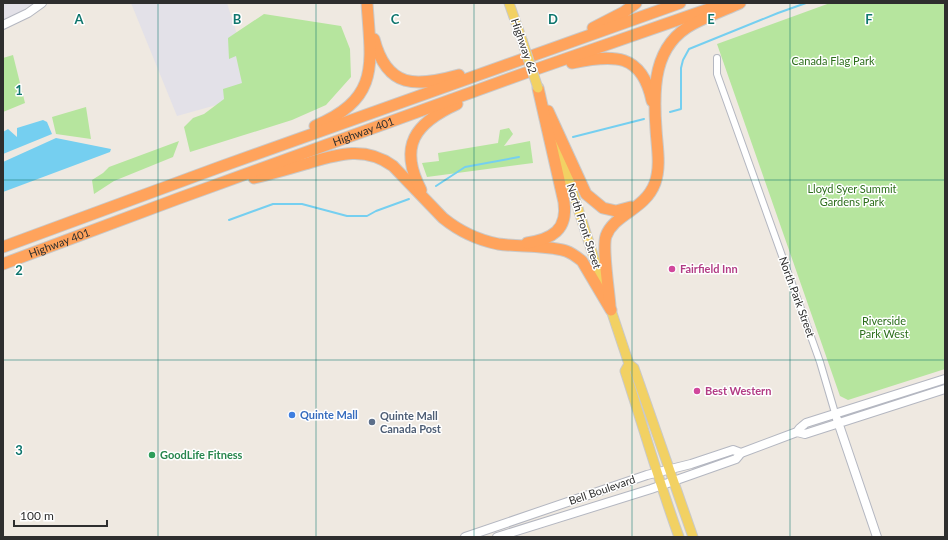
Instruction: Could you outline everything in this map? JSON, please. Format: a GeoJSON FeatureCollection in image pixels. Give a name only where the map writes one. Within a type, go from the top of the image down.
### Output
{"type":"FeatureCollection","features":[{"type":"Feature","properties":{"kind":"highway"},"geometry":{"type":"LineString","coordinates":[[367,3],[376,44],[381,59],[391,72],[407,81],[422,83],[438,81],[538,54]]}},
{"type":"Feature","properties":{"kind":"highway"},"geometry":{"type":"LineString","coordinates":[[220,167],[325,122],[340,113],[355,101],[365,85],[369,75],[370,64],[367,3]]}},
{"type":"Feature","properties":{"kind":"highway"},"geometry":{"type":"LineString","coordinates":[[550,50],[617,16],[636,3]]}},
{"type":"Feature","properties":{"kind":"highway","name":"Highway 401"},"geometry":{"type":"LineString","coordinates":[[3,246],[680,3]]}},
{"type":"Feature","properties":{"kind":"highway","name":"Highway 401"},"geometry":{"type":"LineString","coordinates":[[3,264],[513,77],[726,3]]}},
{"type":"Feature","properties":{"kind":"highway"},"geometry":{"type":"LineString","coordinates":[[611,310],[606,238],[612,226],[644,200],[653,188],[657,174],[658,154],[656,122],[657,70],[663,54],[668,46],[682,31],[692,24],[740,3]]}},
{"type":"Feature","properties":{"kind":"highway"},"geometry":{"type":"LineString","coordinates":[[525,73],[586,60],[611,57],[626,61],[634,66],[644,77],[650,92],[656,122]]}},
{"type":"Feature","properties":{"kind":"highway"},"geometry":{"type":"LineString","coordinates":[[424,198],[415,179],[410,162],[411,143],[418,130],[450,107],[513,77]]}},
{"type":"Feature","properties":{"kind":"highway"},"geometry":{"type":"LineString","coordinates":[[538,88],[586,194],[603,208],[616,211],[628,209],[644,200]]}},
{"type":"Feature","properties":{"kind":"highway"},"geometry":{"type":"LineString","coordinates":[[511,245],[529,243],[547,238],[560,229],[565,217],[564,202],[538,88]]}},
{"type":"Feature","properties":{"kind":"highway"},"geometry":{"type":"LineString","coordinates":[[177,199],[331,157],[355,153],[366,154],[385,160],[399,171],[443,218],[461,230],[490,242],[558,249],[575,255],[582,261],[611,310]]}},
{"type":"Feature","properties":{"kind":"main road"},"geometry":{"type":"LineString","coordinates":[[3,25],[28,13],[42,3]]}},
{"type":"Feature","properties":{"kind":"main road","name":"Highway 62"},"geometry":{"type":"LineString","coordinates":[[509,3],[538,88]]}},
{"type":"Feature","properties":{"kind":"main road","name":"North Front Street"},"geometry":{"type":"LineString","coordinates":[[538,88],[585,226],[629,364],[634,368],[693,537]]}},
{"type":"Feature","properties":{"kind":"main road","name":"North Front Street"},"geometry":{"type":"LineString","coordinates":[[629,364],[624,371],[679,537]]}},
{"type":"Feature","properties":{"kind":"main road","name":"Bell Boulevard"},"geometry":{"type":"LineString","coordinates":[[497,537],[661,485],[736,459],[741,453],[797,432],[806,423],[945,379]]}},
{"type":"Feature","properties":{"kind":"main road","name":"Bell Boulevard"},"geometry":{"type":"LineString","coordinates":[[797,432],[805,434],[945,389]]}},
{"type":"Feature","properties":{"kind":"main road","name":"North Park Street"},"geometry":{"type":"LineString","coordinates":[[835,413],[878,537]]}},
{"type":"Feature","properties":{"kind":"main road","name":"Bell Boulevard"},"geometry":{"type":"LineString","coordinates":[[465,537],[611,486],[657,472],[691,464],[733,450],[741,453]]}},
{"type":"Feature","properties":{"kind":"street","name":"North Park Street"},"geometry":{"type":"LineString","coordinates":[[717,58],[717,74],[820,362],[835,413]]}},
{"type":"Feature","properties":{"kind":"shaded area"},"geometry":{"type":"Polygon","coordinates":[[[3,3],[33,3],[16,15],[3,20],[3,3]]]}},
{"type":"Feature","properties":{"kind":"shaded area"},"geometry":{"type":"Polygon","coordinates":[[[131,3],[227,3],[256,94],[177,116],[131,3]]]}},
{"type":"Feature","properties":{"kind":"green space"},"geometry":{"type":"Polygon","coordinates":[[[830,3],[945,3],[945,369],[848,400],[840,396],[717,44],[830,3]]]}},
{"type":"Feature","properties":{"kind":"green space"},"geometry":{"type":"Polygon","coordinates":[[[264,14],[341,26],[350,49],[351,77],[326,105],[292,120],[190,152],[184,127],[193,118],[204,114],[224,99],[223,89],[242,83],[236,56],[229,59],[228,38],[264,14]]]}},
{"type":"Feature","properties":{"kind":"green space"},"geometry":{"type":"Polygon","coordinates":[[[13,55],[25,103],[3,112],[3,58],[13,55]]]}},
{"type":"Feature","properties":{"kind":"green space"},"geometry":{"type":"Polygon","coordinates":[[[86,107],[91,139],[56,134],[52,117],[86,107]]]}},
{"type":"Feature","properties":{"kind":"green space"},"geometry":{"type":"Polygon","coordinates":[[[509,128],[513,134],[504,146],[530,141],[533,163],[427,177],[422,163],[439,161],[438,153],[498,143],[500,130],[509,128]]]}},
{"type":"Feature","properties":{"kind":"green space"},"geometry":{"type":"Polygon","coordinates":[[[179,141],[173,157],[114,181],[94,194],[92,180],[109,167],[179,141]]]}},
{"type":"Feature","properties":{"kind":"water"},"geometry":{"type":"Polygon","coordinates":[[[43,120],[47,122],[52,134],[3,154],[3,132],[8,129],[17,137],[17,128],[43,120]]]}},
{"type":"Feature","properties":{"kind":"water"},"geometry":{"type":"Polygon","coordinates":[[[56,138],[111,149],[110,152],[3,192],[3,162],[56,138]]]}},
{"type":"Feature","properties":{"kind":"waterway"},"geometry":{"type":"LineString","coordinates":[[670,112],[681,109],[681,68],[683,60],[689,49],[806,3]]}},
{"type":"Feature","properties":{"kind":"waterway"},"geometry":{"type":"LineString","coordinates":[[573,137],[644,119]]}},
{"type":"Feature","properties":{"kind":"waterway"},"geometry":{"type":"LineString","coordinates":[[436,186],[465,167],[519,157]]}},
{"type":"Feature","properties":{"kind":"waterway"},"geometry":{"type":"LineString","coordinates":[[229,220],[273,204],[302,204],[347,216],[367,216],[376,211],[409,199]]}},
{"type":"Feature","properties":{"kind":"place","name":"Fairfield Inn"},"geometry":{"type":"Point","coordinates":[672,269]}},
{"type":"Feature","properties":{"kind":"place","name":"Best Western"},"geometry":{"type":"Point","coordinates":[697,391]}},
{"type":"Feature","properties":{"kind":"place","name":"Quinte Mall"},"geometry":{"type":"Point","coordinates":[292,415]}},
{"type":"Feature","properties":{"kind":"place","name":"Quinte Mall Canada Post"},"geometry":{"type":"Point","coordinates":[372,422]}},
{"type":"Feature","properties":{"kind":"place","name":"GoodLife Fitness"},"geometry":{"type":"Point","coordinates":[152,455]}},
{"type":"Feature","properties":{"kind":"park label","name":"Canada Flag Park"},"geometry":{"type":"Point","coordinates":[833,61]}},
{"type":"Feature","properties":{"kind":"park label","name":"Lloyd Syer Summit Gardens Park"},"geometry":{"type":"Point","coordinates":[852,195]}},
{"type":"Feature","properties":{"kind":"park label","name":"Riverside Park West"},"geometry":{"type":"Point","coordinates":[884,327]}}]}
